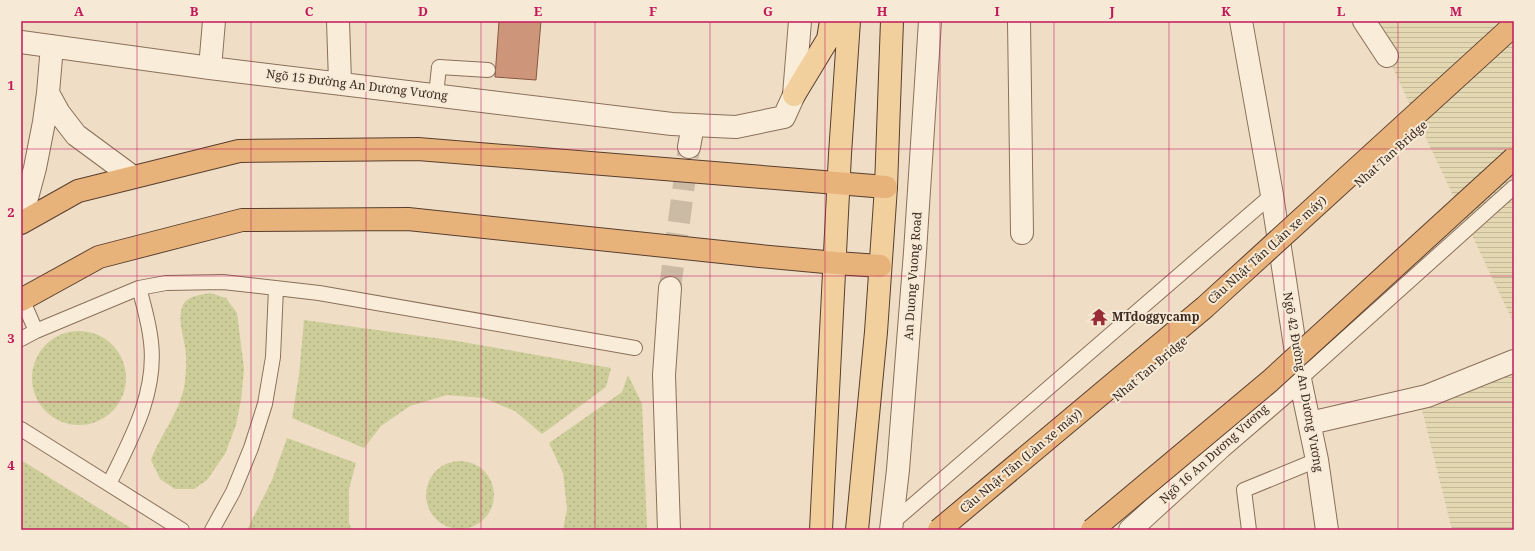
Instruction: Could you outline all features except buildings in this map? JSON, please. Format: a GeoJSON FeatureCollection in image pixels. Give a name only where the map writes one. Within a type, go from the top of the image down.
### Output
{"type":"FeatureCollection","features":[{"type":"Feature","properties":{"kind":"highway","name":"Cầu Nhật Tân (Làn xe máy)"},"geometry":{"type":"LineString","coordinates":[[939,530],[1205,306],[1514,25]]}},
{"type":"Feature","properties":{"kind":"highway","name":"Nhat Tan Bridge"},"geometry":{"type":"LineString","coordinates":[[958,530],[1213,316],[1514,42]]}},
{"type":"Feature","properties":{"kind":"highway"},"geometry":{"type":"LineString","coordinates":[[21,223],[78,191],[239,151],[418,149],[886,188]]}},
{"type":"Feature","properties":{"kind":"highway"},"geometry":{"type":"LineString","coordinates":[[1092,530],[1270,381],[1514,158]]}},
{"type":"Feature","properties":{"kind":"highway"},"geometry":{"type":"LineString","coordinates":[[1112,530],[1279,390],[1514,176]]}},
{"type":"Feature","properties":{"kind":"highway"},"geometry":{"type":"LineString","coordinates":[[22,300],[99,257],[242,220],[408,219],[836,263],[880,266]]}},
{"type":"Feature","properties":{"kind":"main road"},"geometry":{"type":"LineString","coordinates":[[794,95],[828,39],[831,21]]}},
{"type":"Feature","properties":{"kind":"main road"},"geometry":{"type":"LineString","coordinates":[[821,530],[849,21]]}},
{"type":"Feature","properties":{"kind":"main road"},"geometry":{"type":"LineString","coordinates":[[857,530],[876,332],[886,188],[892,21]]}},
{"type":"Feature","properties":{"kind":"street"},"geometry":{"type":"LineString","coordinates":[[210,68],[214,21]]}},
{"type":"Feature","properties":{"kind":"street"},"geometry":{"type":"LineString","coordinates":[[338,21],[340,82]]}},
{"type":"Feature","properties":{"kind":"street"},"geometry":{"type":"LineString","coordinates":[[794,95],[800,21]]}},
{"type":"Feature","properties":{"kind":"street","name":"An Duong Vuong Road"},"geometry":{"type":"LineString","coordinates":[[892,527],[898,470],[915,252],[930,21]]}},
{"type":"Feature","properties":{"kind":"street"},"geometry":{"type":"LineString","coordinates":[[1019,21],[1022,233]]}},
{"type":"Feature","properties":{"kind":"street","name":"Ngõ 42 Đường An Dương Vương"},"geometry":{"type":"LineString","coordinates":[[1241,21],[1272,195],[1300,379],[1317,460],[1327,530]]}},
{"type":"Feature","properties":{"kind":"street"},"geometry":{"type":"LineString","coordinates":[[1364,21],[1387,56]]}},
{"type":"Feature","properties":{"kind":"street","name":"Ngõ 15 Đường An Dương Vương"},"geometry":{"type":"LineString","coordinates":[[21,42],[210,68],[340,82],[672,124],[736,127],[784,116],[794,95]]}},
{"type":"Feature","properties":{"kind":"street"},"geometry":{"type":"LineString","coordinates":[[21,213],[24,209],[35,168],[48,93],[52,46]]}},
{"type":"Feature","properties":{"kind":"street"},"geometry":{"type":"LineString","coordinates":[[48,93],[59,113],[76,135],[133,177]]}},
{"type":"Feature","properties":{"kind":"street"},"geometry":{"type":"LineString","coordinates":[[690,146],[692,125]]}},
{"type":"Feature","properties":{"kind":"street"},"geometry":{"type":"LineString","coordinates":[[669,530],[664,375],[670,288]]}},
{"type":"Feature","properties":{"kind":"street"},"geometry":{"type":"LineString","coordinates":[[1310,423],[1428,396],[1514,361]]}},
{"type":"Feature","properties":{"kind":"street","name":"Ngõ 16 An Dương Vương"},"geometry":{"type":"LineString","coordinates":[[1130,530],[1221,447],[1300,379]]}},
{"type":"Feature","properties":{"kind":"lane"},"geometry":{"type":"LineString","coordinates":[[436,95],[439,66],[488,70]]}},
{"type":"Feature","properties":{"kind":"lane"},"geometry":{"type":"LineString","coordinates":[[1300,379],[1514,187]]}},
{"type":"Feature","properties":{"kind":"lane"},"geometry":{"type":"LineString","coordinates":[[892,527],[1272,195]]}},
{"type":"Feature","properties":{"kind":"lane"},"geometry":{"type":"LineString","coordinates":[[21,339],[36,331],[139,288],[166,283],[223,282],[319,293],[635,348]]}},
{"type":"Feature","properties":{"kind":"lane"},"geometry":{"type":"LineString","coordinates":[[109,484],[136,428],[146,400],[151,372],[152,343],[147,314],[139,288]]}},
{"type":"Feature","properties":{"kind":"lane"},"geometry":{"type":"LineString","coordinates":[[212,530],[236,485],[251,448],[265,404],[273,357],[276,288]]}},
{"type":"Feature","properties":{"kind":"lane"},"geometry":{"type":"LineString","coordinates":[[22,300],[36,331]]}},
{"type":"Feature","properties":{"kind":"lane"},"geometry":{"type":"LineString","coordinates":[[21,429],[182,530]]}},
{"type":"Feature","properties":{"kind":"lane"},"geometry":{"type":"LineString","coordinates":[[1249,530],[1244,490],[1317,460]]}},
{"type":"Feature","properties":{"kind":"shaded area"},"geometry":{"type":"Polygon","coordinates":[[[1364,21],[1514,21],[1514,324],[1387,56],[1364,21]]]}},
{"type":"Feature","properties":{"kind":"shaded area"},"geometry":{"type":"Polygon","coordinates":[[[1514,360],[1514,530],[1452,530],[1416,386],[1514,360]]]}},
{"type":"Feature","properties":{"kind":"green space"},"geometry":{"type":"Polygon","coordinates":[[[210,293],[226,298],[237,313],[244,369],[241,400],[236,425],[225,454],[207,480],[194,489],[175,489],[160,479],[151,460],[160,440],[176,412],[183,392],[186,368],[186,351],[180,321],[181,310],[185,302],[191,298],[210,293]]]}},
{"type":"Feature","properties":{"kind":"green space"},"geometry":{"type":"Polygon","coordinates":[[[304,320],[457,341],[611,368],[606,387],[542,434],[515,411],[484,398],[447,395],[410,406],[381,426],[364,448],[292,418],[299,375],[304,320]]]}},
{"type":"Feature","properties":{"kind":"green space"},"geometry":{"type":"Polygon","coordinates":[[[79,331],[97,334],[112,345],[123,360],[126,378],[123,396],[112,411],[97,422],[79,425],[61,422],[46,411],[35,396],[32,378],[35,360],[46,345],[61,334],[79,331]]]}},
{"type":"Feature","properties":{"kind":"green space"},"geometry":{"type":"Polygon","coordinates":[[[628,375],[642,404],[647,530],[563,530],[567,509],[563,473],[549,443],[622,392],[628,375]]]}},
{"type":"Feature","properties":{"kind":"green space"},"geometry":{"type":"Polygon","coordinates":[[[287,438],[356,463],[349,489],[349,523],[352,530],[247,530],[272,480],[287,438]]]}},
{"type":"Feature","properties":{"kind":"green space"},"geometry":{"type":"Polygon","coordinates":[[[21,460],[134,530],[21,530],[21,460]]]}},
{"type":"Feature","properties":{"kind":"green space"},"geometry":{"type":"Polygon","coordinates":[[[460,461],[473,464],[484,471],[491,482],[494,495],[491,508],[484,519],[473,526],[460,529],[447,526],[436,519],[429,508],[426,495],[429,482],[436,471],[447,464],[460,461]]]}},
{"type":"Feature","properties":{"kind":"tunnel"},"geometry":{"type":"LineString","coordinates":[[670,288],[689,147]]}},
{"type":"Feature","properties":{"kind":"place","name":"MTdoggycamp"},"geometry":{"type":"Point","coordinates":[1099,317]}}]}
